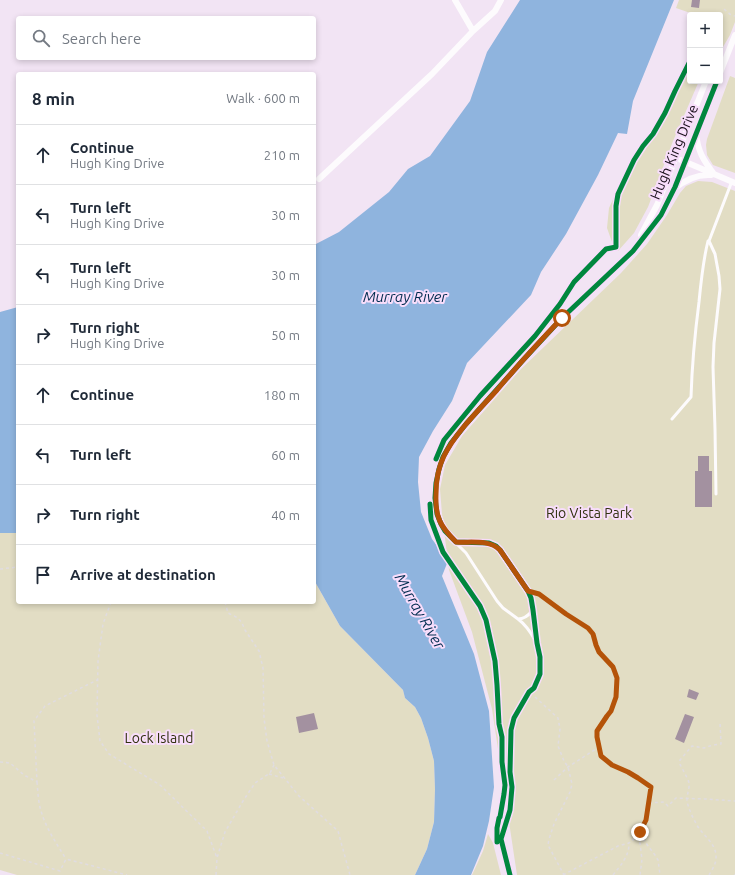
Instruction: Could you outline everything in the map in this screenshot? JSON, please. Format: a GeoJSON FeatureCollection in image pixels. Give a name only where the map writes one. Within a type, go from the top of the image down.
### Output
{"type":"FeatureCollection","features":[{"type":"Feature","properties":{"kind":"street"},"geometry":{"type":"LineString","coordinates":[[455,0],[473,31]]}},
{"type":"Feature","properties":{"kind":"street"},"geometry":{"type":"LineString","coordinates":[[319,179],[432,74],[473,31],[495,11],[501,0]]}},
{"type":"Feature","properties":{"kind":"street"},"geometry":{"type":"LineString","coordinates":[[723,55],[734,38]]}},
{"type":"Feature","properties":{"kind":"street"},"geometry":{"type":"LineString","coordinates":[[723,66],[734,38]]}},
{"type":"Feature","properties":{"kind":"street","name":"Hugh King Drive"},"geometry":{"type":"LineString","coordinates":[[633,251],[657,205],[705,84]]}},
{"type":"Feature","properties":{"kind":"street","name":"Hugh King Drive"},"geometry":{"type":"LineString","coordinates":[[456,542],[445,531],[437,514],[435,498],[436,483],[443,457],[451,443],[466,424],[546,335],[633,251],[661,214],[674,189],[716,84]]}},
{"type":"Feature","properties":{"kind":"street"},"geometry":{"type":"LineString","coordinates":[[696,132],[700,154],[715,175]]}},
{"type":"Feature","properties":{"kind":"street"},"geometry":{"type":"LineString","coordinates":[[676,158],[734,182]]}},
{"type":"Feature","properties":{"kind":"street"},"geometry":{"type":"LineString","coordinates":[[674,189],[692,177],[702,174],[715,175]]}},
{"type":"Feature","properties":{"kind":"street"},"geometry":{"type":"LineString","coordinates":[[456,542],[489,543],[496,546],[532,598],[540,657],[540,674],[534,688],[529,692],[514,718],[512,730],[510,772],[512,788],[510,810],[501,839],[510,875]]}},
{"type":"Feature","properties":{"kind":"lane"},"geometry":{"type":"LineString","coordinates":[[672,419],[691,397],[696,324],[703,265],[708,241],[734,182]]}},
{"type":"Feature","properties":{"kind":"lane"},"geometry":{"type":"LineString","coordinates":[[708,241],[715,254],[720,288],[713,367],[716,494]]}},
{"type":"Feature","properties":{"kind":"lane"},"geometry":{"type":"LineString","coordinates":[[456,542],[466,553],[497,601],[503,608],[525,625],[537,643]]}},
{"type":"Feature","properties":{"kind":"lane"},"geometry":{"type":"LineString","coordinates":[[518,619],[526,617],[533,610]]}},
{"type":"Feature","properties":{"kind":"path"},"geometry":{"type":"LineString","coordinates":[[725,9],[731,15],[735,16]]}},
{"type":"Feature","properties":{"kind":"path"},"geometry":{"type":"LineString","coordinates":[[0,570],[16,567]]}},
{"type":"Feature","properties":{"kind":"path"},"geometry":{"type":"LineString","coordinates":[[528,591],[539,594],[588,628],[593,634],[599,652],[613,667],[617,678],[616,697],[611,711],[597,731],[601,756],[612,765],[628,772],[651,787],[646,820],[639,834],[629,843],[618,846],[564,875],[548,845],[554,824],[570,792],[572,784],[568,767],[558,746],[560,729],[558,718],[529,692]]}},
{"type":"Feature","properties":{"kind":"path"},"geometry":{"type":"LineString","coordinates":[[111,604],[103,624],[98,662],[97,715],[100,741],[109,754],[160,785],[202,826],[207,831],[217,858]]}},
{"type":"Feature","properties":{"kind":"path"},"geometry":{"type":"LineString","coordinates":[[226,604],[228,613],[238,618],[259,651],[263,668],[264,718],[267,741],[274,765],[298,796],[338,831],[350,875]]}},
{"type":"Feature","properties":{"kind":"path"},"geometry":{"type":"LineString","coordinates":[[97,680],[45,706],[34,721],[38,796],[42,813],[54,839],[66,859],[127,875]]}},
{"type":"Feature","properties":{"kind":"path"},"geometry":{"type":"LineString","coordinates":[[709,875],[714,868],[716,858],[715,850],[713,845],[694,820],[687,804],[689,783],[680,764],[680,760],[692,746],[704,748],[721,744],[720,722]]}},
{"type":"Feature","properties":{"kind":"path"},"geometry":{"type":"LineString","coordinates":[[554,780],[568,767],[599,747]]}},
{"type":"Feature","properties":{"kind":"path"},"geometry":{"type":"LineString","coordinates":[[0,762],[10,763],[24,775],[37,782]]}},
{"type":"Feature","properties":{"kind":"path"},"geometry":{"type":"LineString","coordinates":[[216,875],[217,858],[225,832],[255,783],[269,774],[274,765]]}},
{"type":"Feature","properties":{"kind":"path"},"geometry":{"type":"LineString","coordinates":[[269,774],[283,778]]}},
{"type":"Feature","properties":{"kind":"path"},"geometry":{"type":"LineString","coordinates":[[648,803],[664,802],[668,806],[676,798],[735,801]]}},
{"type":"Feature","properties":{"kind":"path"},"geometry":{"type":"LineString","coordinates":[[639,834],[642,859],[640,875]]}},
{"type":"Feature","properties":{"kind":"path"},"geometry":{"type":"LineString","coordinates":[[639,834],[658,860],[660,875]]}},
{"type":"Feature","properties":{"kind":"path"},"geometry":{"type":"LineString","coordinates":[[613,875],[629,852],[629,843]]}},
{"type":"Feature","properties":{"kind":"path"},"geometry":{"type":"LineString","coordinates":[[0,853],[60,871],[66,859]]}},
{"type":"Feature","properties":{"kind":"green space"},"geometry":{"type":"Polygon","coordinates":[[[679,0],[735,0],[735,22],[723,47],[723,12],[687,12],[676,8],[679,0]]]}},
{"type":"Feature","properties":{"kind":"green space"},"geometry":{"type":"Polygon","coordinates":[[[687,63],[687,84],[698,84],[673,141],[648,207],[634,233],[618,251],[612,242],[607,228],[609,208],[629,165],[663,113],[687,63]]]}},
{"type":"Feature","properties":{"kind":"green space"},"geometry":{"type":"Polygon","coordinates":[[[730,76],[735,78],[735,173],[713,165],[707,155],[706,145],[730,76]]]}},
{"type":"Feature","properties":{"kind":"green space","name":"Rio Vista Park"},"geometry":{"type":"Polygon","coordinates":[[[698,181],[712,182],[735,191],[735,875],[517,875],[492,709],[472,632],[449,570],[440,489],[445,465],[462,436],[521,369],[621,273],[647,244],[680,193],[686,186],[698,181]]]}},
{"type":"Feature","properties":{"kind":"green space","name":"Lock Island"},"geometry":{"type":"Polygon","coordinates":[[[0,533],[16,533],[16,604],[316,604],[316,584],[340,626],[403,690],[405,698],[415,707],[421,718],[428,738],[434,761],[434,822],[427,849],[415,875],[17,875],[0,870],[0,533]]]}},
{"type":"Feature","properties":{"kind":"green space"},"geometry":{"type":"Polygon","coordinates":[[[488,834],[493,843],[501,875],[472,875],[483,851],[488,834]]]}},
{"type":"Feature","properties":{"kind":"water","name":"Murray River"},"geometry":{"type":"Polygon","coordinates":[[[520,0],[674,0],[633,101],[627,134],[618,133],[598,175],[566,234],[541,272],[531,295],[467,363],[452,401],[419,457],[418,482],[421,512],[432,539],[448,561],[442,576],[474,654],[489,711],[494,787],[489,821],[483,846],[471,875],[415,875],[427,849],[434,822],[434,761],[428,738],[421,718],[415,707],[405,698],[403,690],[340,626],[316,584],[316,244],[339,232],[389,192],[408,169],[430,156],[470,101],[487,52],[520,0]]]}},
{"type":"Feature","properties":{"kind":"water"},"geometry":{"type":"Polygon","coordinates":[[[16,308],[16,533],[0,533],[0,312],[16,308]]]}},
{"type":"Feature","properties":{"kind":"building"},"geometry":{"type":"Polygon","coordinates":[[[692,0],[700,0],[699,8],[691,7],[692,0]]]}},
{"type":"Feature","properties":{"kind":"building"},"geometry":{"type":"Polygon","coordinates":[[[698,456],[709,456],[709,471],[712,471],[712,507],[695,507],[695,471],[698,471],[698,456]]]}},
{"type":"Feature","properties":{"kind":"building"},"geometry":{"type":"Polygon","coordinates":[[[689,689],[699,693],[696,700],[687,697],[689,689]]]}},
{"type":"Feature","properties":{"kind":"building"},"geometry":{"type":"Polygon","coordinates":[[[314,713],[318,729],[299,733],[296,717],[314,713]]]}},
{"type":"Feature","properties":{"kind":"building"},"geometry":{"type":"Polygon","coordinates":[[[685,714],[694,717],[684,743],[675,739],[685,714]]]}},
{"type":"Feature","properties":{"kind":"cycle path"},"geometry":{"type":"LineString","coordinates":[[436,459],[444,440],[480,396],[535,336],[560,304],[574,282],[606,249],[616,247],[616,206],[618,194],[634,160],[653,134],[665,113],[687,67]]}},
{"type":"Feature","properties":{"kind":"cycle path"},"geometry":{"type":"LineString","coordinates":[[510,875],[501,839],[510,810],[512,787],[510,772],[511,730],[514,718],[529,692],[534,688],[540,674],[540,657],[531,598],[528,591],[496,546],[489,543],[456,542],[445,531],[437,514],[435,498],[439,469],[443,457],[451,443],[466,424],[562,318],[633,251],[661,215],[675,187],[716,84]]}},
{"type":"Feature","properties":{"kind":"cycle path"},"geometry":{"type":"LineString","coordinates":[[430,504],[431,520],[443,552],[480,606],[486,620],[495,661],[505,785],[497,828],[497,842]]}},
{"type":"Feature","properties":{"kind":"route"},"geometry":{"type":"LineString","coordinates":[[562,318],[466,424],[451,443],[443,457],[436,483],[435,498],[437,514],[445,531],[456,542],[489,543],[496,546],[528,591],[539,594],[588,628],[593,634],[599,652],[613,667],[617,678],[616,697],[611,711],[597,731],[601,756],[612,765],[628,772],[651,787],[646,820],[640,832]]}}]}
